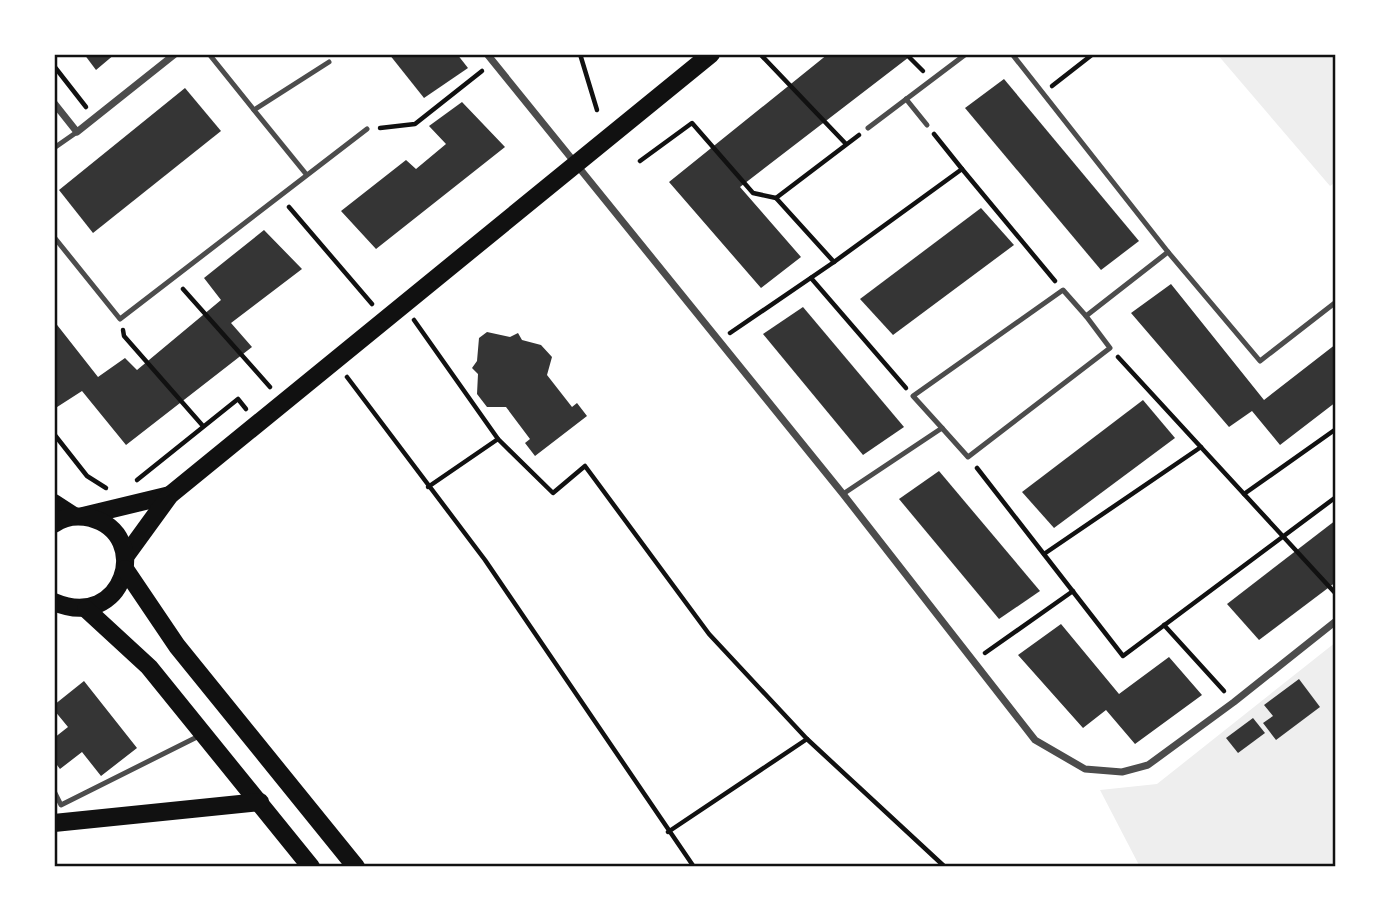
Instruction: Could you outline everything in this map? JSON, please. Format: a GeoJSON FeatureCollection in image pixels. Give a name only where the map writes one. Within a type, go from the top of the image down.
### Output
{"type":"FeatureCollection","features":[{"type":"Feature","properties":{"kind":"main road"},"geometry":{"type":"LineString","coordinates":[[54,620],[70,607],[112,596],[121,583],[125,563],[170,495],[710,54]]}},
{"type":"Feature","properties":{"kind":"main road"},"geometry":{"type":"LineString","coordinates":[[54,524],[170,495]]}},
{"type":"Feature","properties":{"kind":"main road"},"geometry":{"type":"LineString","coordinates":[[54,503],[79,516],[98,520],[111,529],[120,542],[125,563],[177,646],[356,867]]}},
{"type":"Feature","properties":{"kind":"main road"},"geometry":{"type":"LineString","coordinates":[[70,607],[149,667],[311,867]]}},
{"type":"Feature","properties":{"kind":"main road"},"geometry":{"type":"LineString","coordinates":[[57,817],[260,802]]}},
{"type":"Feature","properties":{"kind":"street"},"geometry":{"type":"LineString","coordinates":[[54,103],[77,132],[175,54]]}},
{"type":"Feature","properties":{"kind":"street"},"geometry":{"type":"LineString","coordinates":[[487,54],[843,494],[1035,740],[1085,769],[1122,772],[1148,765],[1234,702],[1336,621]]}},
{"type":"Feature","properties":{"kind":"lane"},"geometry":{"type":"LineString","coordinates":[[209,54],[306,174]]}},
{"type":"Feature","properties":{"kind":"lane"},"geometry":{"type":"LineString","coordinates":[[868,128],[967,54]]}},
{"type":"Feature","properties":{"kind":"lane"},"geometry":{"type":"LineString","coordinates":[[1012,54],[1168,252],[1260,361],[1336,302]]}},
{"type":"Feature","properties":{"kind":"lane"},"geometry":{"type":"LineString","coordinates":[[254,110],[329,62]]}},
{"type":"Feature","properties":{"kind":"lane"},"geometry":{"type":"LineString","coordinates":[[906,99],[927,125]]}},
{"type":"Feature","properties":{"kind":"lane"},"geometry":{"type":"LineString","coordinates":[[54,237],[120,319],[306,174],[367,130]]}},
{"type":"Feature","properties":{"kind":"lane"},"geometry":{"type":"LineString","coordinates":[[54,148],[77,132]]}},
{"type":"Feature","properties":{"kind":"lane"},"geometry":{"type":"LineString","coordinates":[[1086,316],[1168,252]]}},
{"type":"Feature","properties":{"kind":"lane"},"geometry":{"type":"LineString","coordinates":[[1063,290],[1110,348],[968,457],[913,396],[1063,290]]}},
{"type":"Feature","properties":{"kind":"lane"},"geometry":{"type":"LineString","coordinates":[[843,494],[942,428]]}},
{"type":"Feature","properties":{"kind":"lane"},"geometry":{"type":"LineString","coordinates":[[54,791],[57,817],[205,733]]}},
{"type":"Feature","properties":{"kind":"path"},"geometry":{"type":"LineString","coordinates":[[580,54],[597,110]]}},
{"type":"Feature","properties":{"kind":"path"},"geometry":{"type":"LineString","coordinates":[[760,54],[846,144]]}},
{"type":"Feature","properties":{"kind":"path"},"geometry":{"type":"LineString","coordinates":[[906,54],[931,80]]}},
{"type":"Feature","properties":{"kind":"path"},"geometry":{"type":"LineString","coordinates":[[1043,93],[1093,54]]}},
{"type":"Feature","properties":{"kind":"path"},"geometry":{"type":"LineString","coordinates":[[367,130],[415,124],[494,62]]}},
{"type":"Feature","properties":{"kind":"path"},"geometry":{"type":"LineString","coordinates":[[54,66],[94,118]]}},
{"type":"Feature","properties":{"kind":"path"},"geometry":{"type":"LineString","coordinates":[[640,160],[691,123],[753,193],[776,198],[834,262]]}},
{"type":"Feature","properties":{"kind":"path"},"geometry":{"type":"LineString","coordinates":[[927,125],[1063,290]]}},
{"type":"Feature","properties":{"kind":"path"},"geometry":{"type":"LineString","coordinates":[[776,198],[868,128]]}},
{"type":"Feature","properties":{"kind":"path"},"geometry":{"type":"LineString","coordinates":[[717,341],[834,262],[962,169]]}},
{"type":"Feature","properties":{"kind":"path"},"geometry":{"type":"LineString","coordinates":[[279,195],[385,319]]}},
{"type":"Feature","properties":{"kind":"path"},"geometry":{"type":"LineString","coordinates":[[173,278],[285,403]]}},
{"type":"Feature","properties":{"kind":"path"},"geometry":{"type":"LineString","coordinates":[[811,278],[913,396]]}},
{"type":"Feature","properties":{"kind":"path"},"geometry":{"type":"LineString","coordinates":[[403,304],[498,439],[553,493],[585,466],[709,634],[807,739],[945,867]]}},
{"type":"Feature","properties":{"kind":"path"},"geometry":{"type":"LineString","coordinates":[[120,319],[124,336],[203,426]]}},
{"type":"Feature","properties":{"kind":"path"},"geometry":{"type":"LineString","coordinates":[[1110,348],[1336,594]]}},
{"type":"Feature","properties":{"kind":"path"},"geometry":{"type":"LineString","coordinates":[[336,362],[485,560],[694,867]]}},
{"type":"Feature","properties":{"kind":"path"},"geometry":{"type":"LineString","coordinates":[[134,482],[238,399],[259,425]]}},
{"type":"Feature","properties":{"kind":"path"},"geometry":{"type":"LineString","coordinates":[[1244,494],[1336,429]]}},
{"type":"Feature","properties":{"kind":"path"},"geometry":{"type":"LineString","coordinates":[[54,434],[86,476],[102,487],[117,490]]}},
{"type":"Feature","properties":{"kind":"path"},"geometry":{"type":"LineString","coordinates":[[428,487],[498,439]]}},
{"type":"Feature","properties":{"kind":"path"},"geometry":{"type":"LineString","coordinates":[[1044,554],[1201,447]]}},
{"type":"Feature","properties":{"kind":"path"},"geometry":{"type":"LineString","coordinates":[[968,457],[1124,656],[1336,497]]}},
{"type":"Feature","properties":{"kind":"path"},"geometry":{"type":"LineString","coordinates":[[973,662],[1073,591]]}},
{"type":"Feature","properties":{"kind":"path"},"geometry":{"type":"LineString","coordinates":[[1164,625],[1234,702]]}},
{"type":"Feature","properties":{"kind":"path"},"geometry":{"type":"LineString","coordinates":[[668,832],[807,739]]}},
{"type":"Feature","properties":{"kind":"shaded area"},"geometry":{"type":"Polygon","coordinates":[[[1217,54],[1336,54],[1336,182],[1330,186],[1217,54]]]}},
{"type":"Feature","properties":{"kind":"shaded area"},"geometry":{"type":"Polygon","coordinates":[[[1336,642],[1336,867],[1140,867],[1100,790],[1157,784],[1336,642]]]}},
{"type":"Feature","properties":{"kind":"building"},"geometry":{"type":"Polygon","coordinates":[[[84,54],[115,54],[96,70],[84,54]]]}},
{"type":"Feature","properties":{"kind":"building"},"geometry":{"type":"Polygon","coordinates":[[[389,54],[457,54],[468,68],[424,98],[389,54]]]}},
{"type":"Feature","properties":{"kind":"building"},"geometry":{"type":"Polygon","coordinates":[[[828,54],[913,54],[740,187],[801,257],[761,288],[669,182],[828,54]]]}},
{"type":"Feature","properties":{"kind":"building"},"geometry":{"type":"Polygon","coordinates":[[[1004,79],[1139,241],[1101,270],[965,108],[1004,79]]]}},
{"type":"Feature","properties":{"kind":"building"},"geometry":{"type":"Polygon","coordinates":[[[185,88],[221,131],[93,233],[59,190],[185,88]]]}},
{"type":"Feature","properties":{"kind":"building"},"geometry":{"type":"Polygon","coordinates":[[[462,102],[505,147],[376,249],[341,211],[406,160],[416,169],[446,144],[429,126],[462,102]]]}},
{"type":"Feature","properties":{"kind":"building"},"geometry":{"type":"Polygon","coordinates":[[[981,208],[1014,245],[893,335],[860,299],[981,208]]]}},
{"type":"Feature","properties":{"kind":"building"},"geometry":{"type":"Polygon","coordinates":[[[264,230],[302,269],[231,323],[252,347],[126,445],[82,391],[54,409],[54,321],[98,377],[125,358],[137,370],[221,300],[204,278],[264,230]]]}},
{"type":"Feature","properties":{"kind":"building"},"geometry":{"type":"Polygon","coordinates":[[[1171,284],[1264,400],[1336,344],[1336,402],[1280,445],[1252,411],[1229,427],[1131,313],[1171,284]]]}},
{"type":"Feature","properties":{"kind":"building"},"geometry":{"type":"Polygon","coordinates":[[[803,307],[904,427],[863,455],[763,334],[803,307]]]}},
{"type":"Feature","properties":{"kind":"building"},"geometry":{"type":"Polygon","coordinates":[[[487,332],[510,337],[518,333],[522,340],[541,345],[552,357],[547,375],[572,407],[577,403],[587,416],[535,456],[525,443],[530,439],[506,407],[487,407],[477,394],[478,374],[472,368],[477,361],[479,338],[487,332]]]}},
{"type":"Feature","properties":{"kind":"building"},"geometry":{"type":"Polygon","coordinates":[[[1143,400],[1175,438],[1054,528],[1022,492],[1143,400]]]}},
{"type":"Feature","properties":{"kind":"building"},"geometry":{"type":"Polygon","coordinates":[[[939,471],[1040,591],[999,619],[899,499],[939,471]]]}},
{"type":"Feature","properties":{"kind":"building"},"geometry":{"type":"Polygon","coordinates":[[[1336,520],[1336,582],[1259,640],[1227,604],[1336,520]]]}},
{"type":"Feature","properties":{"kind":"building"},"geometry":{"type":"Polygon","coordinates":[[[1061,624],[1119,694],[1169,657],[1202,695],[1135,744],[1106,710],[1083,728],[1018,655],[1061,624]]]}},
{"type":"Feature","properties":{"kind":"building"},"geometry":{"type":"Polygon","coordinates":[[[1299,679],[1320,707],[1276,740],[1263,723],[1273,716],[1264,705],[1299,679]]]}},
{"type":"Feature","properties":{"kind":"building"},"geometry":{"type":"Polygon","coordinates":[[[84,681],[137,748],[101,776],[82,752],[60,769],[54,761],[54,738],[68,727],[54,710],[54,705],[84,681]]]}},
{"type":"Feature","properties":{"kind":"building"},"geometry":{"type":"Polygon","coordinates":[[[1253,718],[1265,733],[1238,753],[1226,738],[1253,718]]]}}]}
